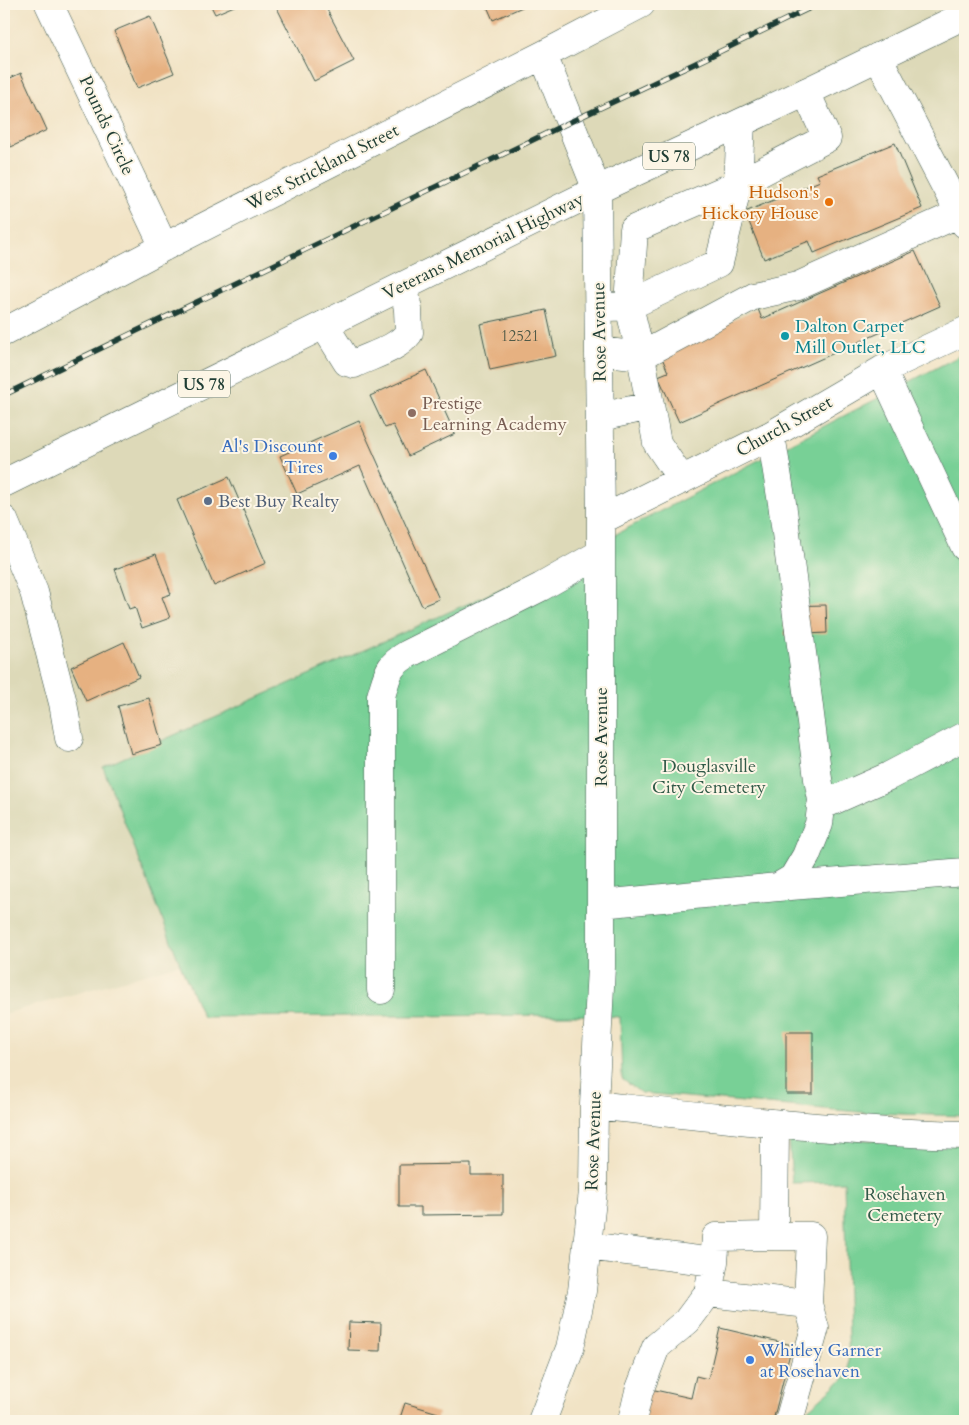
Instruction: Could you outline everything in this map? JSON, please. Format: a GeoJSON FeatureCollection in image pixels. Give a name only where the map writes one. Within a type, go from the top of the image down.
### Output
{"type":"FeatureCollection","features":[{"type":"Feature","properties":{"kind":"street","name":"Pounds Circle"},"geometry":{"type":"LineString","coordinates":[[49,4],[164,247]]}},
{"type":"Feature","properties":{"kind":"street","name":"West Strickland Street"},"geometry":{"type":"LineString","coordinates":[[4,332],[164,247],[641,4]]}},
{"type":"Feature","properties":{"kind":"street","name":"Veterans Memorial Highway"},"geometry":{"type":"LineString","coordinates":[[4,483],[597,190],[965,15]]}},
{"type":"Feature","properties":{"kind":"street","name":"Rose Avenue"},"geometry":{"type":"LineString","coordinates":[[542,1421],[570,1348],[582,1291],[592,1191],[601,967],[601,520],[597,190],[543,55]]}},
{"type":"Feature","properties":{"kind":"street"},"geometry":{"type":"LineString","coordinates":[[599,352],[640,356],[753,296],[798,286],[962,219],[878,57]]}},
{"type":"Feature","properties":{"kind":"street"},"geometry":{"type":"LineString","coordinates":[[682,480],[657,443],[629,306],[634,228],[738,184],[828,138],[806,92]]}},
{"type":"Feature","properties":{"kind":"street"},"geometry":{"type":"LineString","coordinates":[[599,307],[629,306],[719,263],[738,184],[740,123]]}},
{"type":"Feature","properties":{"kind":"street"},"geometry":{"type":"LineString","coordinates":[[324,325],[348,362],[354,364],[403,341],[409,333],[404,286]]}},
{"type":"Feature","properties":{"kind":"street","name":"Church Street"},"geometry":{"type":"LineString","coordinates":[[601,520],[771,436],[882,370],[965,331]]}},
{"type":"Feature","properties":{"kind":"street"},"geometry":{"type":"LineString","coordinates":[[882,370],[965,547]]}},
{"type":"Feature","properties":{"kind":"street"},"geometry":{"type":"LineString","coordinates":[[600,417],[650,406]]}},
{"type":"Feature","properties":{"kind":"street"},"geometry":{"type":"LineString","coordinates":[[771,436],[822,800],[820,824],[806,856],[793,878],[778,887]]}},
{"type":"Feature","properties":{"kind":"street"},"geometry":{"type":"LineString","coordinates":[[4,520],[34,592],[63,704],[68,738]]}},
{"type":"Feature","properties":{"kind":"street"},"geometry":{"type":"LineString","coordinates":[[381,990],[381,696],[388,672],[396,661],[408,654],[541,587],[601,553]]}},
{"type":"Feature","properties":{"kind":"street"},"geometry":{"type":"LineString","coordinates":[[822,806],[889,776],[965,736]]}},
{"type":"Feature","properties":{"kind":"street"},"geometry":{"type":"LineString","coordinates":[[601,904],[965,872]]}},
{"type":"Feature","properties":{"kind":"street"},"geometry":{"type":"LineString","coordinates":[[594,1104],[775,1124],[965,1136]]}},
{"type":"Feature","properties":{"kind":"street"},"geometry":{"type":"LineString","coordinates":[[774,1236],[775,1124]]}},
{"type":"Feature","properties":{"kind":"street"},"geometry":{"type":"LineString","coordinates":[[632,1421],[639,1391],[656,1347],[687,1321],[708,1293],[714,1262],[716,1237],[811,1236],[808,1304],[815,1328],[788,1421]]}},
{"type":"Feature","properties":{"kind":"street"},"geometry":{"type":"LineString","coordinates":[[587,1246],[714,1262]]}},
{"type":"Feature","properties":{"kind":"street"},"geometry":{"type":"LineString","coordinates":[[708,1293],[808,1304]]}},
{"type":"Feature","properties":{"kind":"shaded area"},"geometry":{"type":"Polygon","coordinates":[[[641,4],[965,4],[965,316],[885,379],[601,520],[583,552],[104,767],[180,964],[4,1014],[4,332],[641,4]]]}},
{"type":"Feature","properties":{"kind":"green space","name":"Douglasville City Cemetery"},"geometry":{"type":"Polygon","coordinates":[[[965,353],[965,1116],[870,1113],[641,1093],[622,1079],[620,1017],[575,1015],[203,1017],[180,964],[103,767],[583,552],[965,353]]]}},
{"type":"Feature","properties":{"kind":"green space","name":"Rosehaven Cemetery"},"geometry":{"type":"Polygon","coordinates":[[[789,1136],[965,1145],[965,1421],[796,1421],[849,1374],[844,1182],[792,1183],[789,1136]]]}},
{"type":"Feature","properties":{"kind":"building"},"geometry":{"type":"Polygon","coordinates":[[[210,4],[239,4],[215,14],[210,4]]]}},
{"type":"Feature","properties":{"kind":"building"},"geometry":{"type":"Polygon","coordinates":[[[275,4],[324,4],[354,61],[314,81],[275,4]]]}},
{"type":"Feature","properties":{"kind":"building"},"geometry":{"type":"Polygon","coordinates":[[[486,4],[529,4],[493,20],[486,4]]]}},
{"type":"Feature","properties":{"kind":"building"},"geometry":{"type":"Polygon","coordinates":[[[150,16],[174,73],[137,88],[114,31],[150,16]]]}},
{"type":"Feature","properties":{"kind":"building"},"geometry":{"type":"Polygon","coordinates":[[[21,73],[47,130],[11,147],[4,132],[4,81],[21,73]]]}},
{"type":"Feature","properties":{"kind":"building"},"geometry":{"type":"Polygon","coordinates":[[[895,143],[922,208],[814,253],[809,241],[764,259],[745,212],[820,181],[817,175],[895,143]]]}},
{"type":"Feature","properties":{"kind":"building","name":"Dalton Carpet Mill Outlet, LLC"},"geometry":{"type":"Polygon","coordinates":[[[915,251],[940,306],[679,422],[658,376],[668,372],[660,353],[758,309],[762,319],[915,251]]]}},
{"type":"Feature","properties":{"kind":"building"},"geometry":{"type":"Polygon","coordinates":[[[546,310],[556,356],[490,370],[480,324],[546,310]]]}},
{"type":"Feature","properties":{"kind":"building"},"geometry":{"type":"Polygon","coordinates":[[[426,370],[455,434],[408,456],[393,425],[385,428],[370,396],[426,370]]]}},
{"type":"Feature","properties":{"kind":"building"},"geometry":{"type":"Polygon","coordinates":[[[359,421],[439,599],[422,606],[360,466],[297,494],[280,456],[359,421]]]}},
{"type":"Feature","properties":{"kind":"building"},"geometry":{"type":"Polygon","coordinates":[[[229,477],[266,563],[214,586],[177,500],[229,477]]]}},
{"type":"Feature","properties":{"kind":"building"},"geometry":{"type":"Polygon","coordinates":[[[156,554],[171,594],[162,597],[170,618],[142,628],[135,607],[129,609],[115,569],[156,554]]]}},
{"type":"Feature","properties":{"kind":"building"},"geometry":{"type":"Polygon","coordinates":[[[826,605],[827,633],[785,635],[784,606],[826,605]]]}},
{"type":"Feature","properties":{"kind":"building"},"geometry":{"type":"Polygon","coordinates":[[[124,642],[139,677],[86,701],[71,667],[124,642]]]}},
{"type":"Feature","properties":{"kind":"building"},"geometry":{"type":"Polygon","coordinates":[[[149,698],[162,745],[131,754],[118,706],[149,698]]]}},
{"type":"Feature","properties":{"kind":"building"},"geometry":{"type":"Polygon","coordinates":[[[786,1032],[813,1032],[813,1094],[786,1094],[786,1032]]]}},
{"type":"Feature","properties":{"kind":"building"},"geometry":{"type":"Polygon","coordinates":[[[471,1164],[471,1175],[503,1175],[503,1214],[421,1215],[421,1207],[399,1207],[399,1165],[471,1164]]]}},
{"type":"Feature","properties":{"kind":"building"},"geometry":{"type":"Polygon","coordinates":[[[349,1322],[381,1323],[380,1351],[348,1350],[349,1322]]]}},
{"type":"Feature","properties":{"kind":"building","name":"Whitley Garner at Rosehaven"},"geometry":{"type":"Polygon","coordinates":[[[720,1328],[792,1345],[773,1421],[638,1421],[646,1388],[691,1398],[696,1376],[708,1379],[720,1328]]]}},
{"type":"Feature","properties":{"kind":"building"},"geometry":{"type":"Polygon","coordinates":[[[405,1403],[438,1413],[436,1421],[399,1421],[405,1403]]]}},
{"type":"Feature","properties":{"kind":"railway"},"geometry":{"type":"LineString","coordinates":[[4,395],[818,4]]}},
{"type":"Feature","properties":{"kind":"place","name":"Hudson's Hickory House"},"geometry":{"type":"Point","coordinates":[829,202]}},
{"type":"Feature","properties":{"kind":"place","name":"Dalton Carpet Mill Outlet, LLC"},"geometry":{"type":"Point","coordinates":[785,336]}},
{"type":"Feature","properties":{"kind":"place","name":"Prestige Learning Academy"},"geometry":{"type":"Point","coordinates":[412,413]}},
{"type":"Feature","properties":{"kind":"place","name":"Al's Discount Tires"},"geometry":{"type":"Point","coordinates":[333,456]}},
{"type":"Feature","properties":{"kind":"place","name":"Best Buy Realty"},"geometry":{"type":"Point","coordinates":[208,501]}},
{"type":"Feature","properties":{"kind":"place","name":"Whitley Garner at Rosehaven"},"geometry":{"type":"Point","coordinates":[750,1360]}}]}
